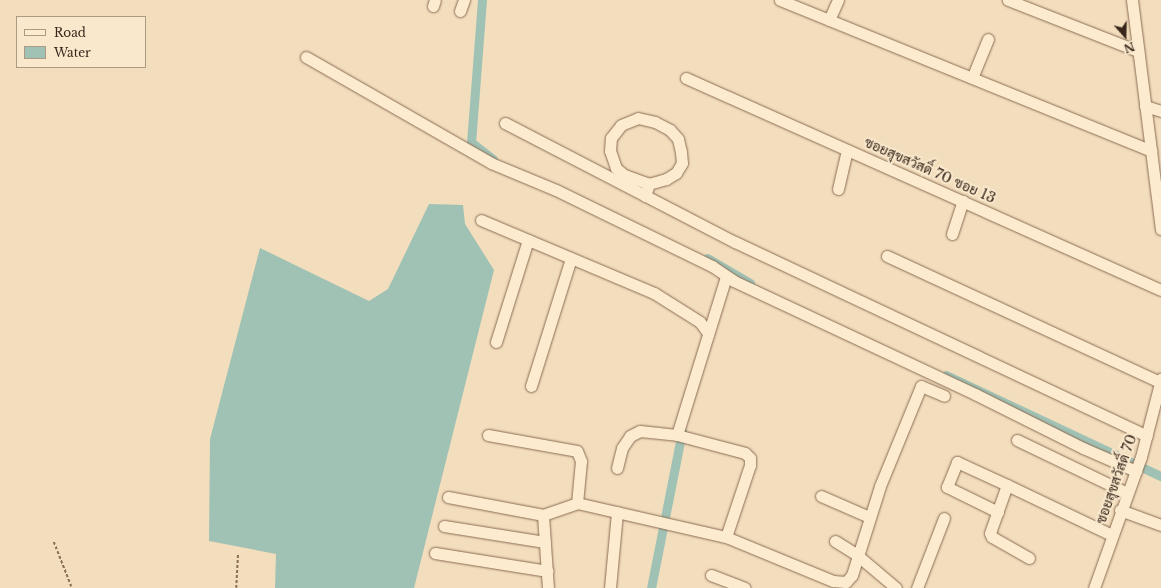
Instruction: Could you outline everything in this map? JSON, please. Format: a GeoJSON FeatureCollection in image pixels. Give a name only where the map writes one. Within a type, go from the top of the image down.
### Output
{"type":"FeatureCollection","features":[{"type":"Feature","properties":{"kind":"street"},"geometry":{"type":"LineString","coordinates":[[460,11],[464,0]]}},
{"type":"Feature","properties":{"kind":"street"},"geometry":{"type":"LineString","coordinates":[[780,0],[1151,151]]}},
{"type":"Feature","properties":{"kind":"street"},"geometry":{"type":"LineString","coordinates":[[829,20],[838,0]]}},
{"type":"Feature","properties":{"kind":"street"},"geometry":{"type":"LineString","coordinates":[[1008,0],[1138,50]]}},
{"type":"Feature","properties":{"kind":"street"},"geometry":{"type":"LineString","coordinates":[[1132,0],[1151,151],[1157,166],[1161,228]]}},
{"type":"Feature","properties":{"kind":"street"},"geometry":{"type":"LineString","coordinates":[[972,78],[988,38]]}},
{"type":"Feature","properties":{"kind":"street"},"geometry":{"type":"LineString","coordinates":[[306,57],[480,158],[534,180],[691,255],[726,277],[890,356],[975,394],[1083,448],[1136,470]]}},
{"type":"Feature","properties":{"kind":"street","name":"ซอยสุขสวัสดิ์ 70 ซอย 13"},"geometry":{"type":"LineString","coordinates":[[686,78],[1161,290]]}},
{"type":"Feature","properties":{"kind":"street"},"geometry":{"type":"LineString","coordinates":[[1145,106],[1161,112]]}},
{"type":"Feature","properties":{"kind":"street"},"geometry":{"type":"LineString","coordinates":[[638,118],[655,122],[670,130],[678,138],[681,152],[682,163],[676,173],[666,179],[649,184],[624,175],[616,168],[610,151],[611,138],[621,125],[638,118]]}},
{"type":"Feature","properties":{"kind":"street"},"geometry":{"type":"LineString","coordinates":[[505,123],[735,242],[1147,436]]}},
{"type":"Feature","properties":{"kind":"street"},"geometry":{"type":"LineString","coordinates":[[838,189],[847,150]]}},
{"type":"Feature","properties":{"kind":"street"},"geometry":{"type":"LineString","coordinates":[[645,196],[649,184]]}},
{"type":"Feature","properties":{"kind":"street"},"geometry":{"type":"LineString","coordinates":[[952,234],[962,201]]}},
{"type":"Feature","properties":{"kind":"street"},"geometry":{"type":"LineString","coordinates":[[481,220],[654,294],[700,322],[708,333]]}},
{"type":"Feature","properties":{"kind":"street"},"geometry":{"type":"LineString","coordinates":[[496,342],[528,240]]}},
{"type":"Feature","properties":{"kind":"street"},"geometry":{"type":"LineString","coordinates":[[887,256],[1161,381]]}},
{"type":"Feature","properties":{"kind":"street"},"geometry":{"type":"LineString","coordinates":[[531,386],[571,258]]}},
{"type":"Feature","properties":{"kind":"street"},"geometry":{"type":"LineString","coordinates":[[677,435],[726,277]]}},
{"type":"Feature","properties":{"kind":"street","name":"ซอยสุขสวัสดิ์ 70"},"geometry":{"type":"LineString","coordinates":[[1094,588],[1120,510],[1157,411],[1161,381]]}},
{"type":"Feature","properties":{"kind":"street"},"geometry":{"type":"LineString","coordinates":[[448,497],[543,515],[578,503],[670,525],[726,536],[840,585],[846,582],[852,575],[869,517],[921,386],[944,396]]}},
{"type":"Feature","properties":{"kind":"street"},"geometry":{"type":"LineString","coordinates":[[617,468],[622,448],[630,436],[640,431],[677,435],[745,452],[750,458],[750,465],[726,536]]}},
{"type":"Feature","properties":{"kind":"street"},"geometry":{"type":"LineString","coordinates":[[488,435],[577,451],[581,461],[578,503]]}},
{"type":"Feature","properties":{"kind":"street"},"geometry":{"type":"LineString","coordinates":[[1017,440],[1127,493]]}},
{"type":"Feature","properties":{"kind":"street"},"geometry":{"type":"LineString","coordinates":[[998,512],[947,487],[957,462],[1112,535]]}},
{"type":"Feature","properties":{"kind":"street"},"geometry":{"type":"LineString","coordinates":[[1007,485],[990,533],[992,537],[1029,558]]}},
{"type":"Feature","properties":{"kind":"street"},"geometry":{"type":"LineString","coordinates":[[821,496],[869,517]]}},
{"type":"Feature","properties":{"kind":"street"},"geometry":{"type":"LineString","coordinates":[[1120,510],[1161,525]]}},
{"type":"Feature","properties":{"kind":"street"},"geometry":{"type":"LineString","coordinates":[[610,588],[617,512]]}},
{"type":"Feature","properties":{"kind":"street"},"geometry":{"type":"LineString","coordinates":[[543,515],[548,588]]}},
{"type":"Feature","properties":{"kind":"street"},"geometry":{"type":"LineString","coordinates":[[917,588],[944,518]]}},
{"type":"Feature","properties":{"kind":"street"},"geometry":{"type":"LineString","coordinates":[[444,526],[545,542]]}},
{"type":"Feature","properties":{"kind":"street"},"geometry":{"type":"LineString","coordinates":[[835,541],[857,555],[896,588]]}},
{"type":"Feature","properties":{"kind":"street"},"geometry":{"type":"LineString","coordinates":[[435,553],[548,572]]}},
{"type":"Feature","properties":{"kind":"street"},"geometry":{"type":"LineString","coordinates":[[711,575],[745,588]]}},
{"type":"Feature","properties":{"kind":"path"},"geometry":{"type":"LineString","coordinates":[[54,542],[72,588]]}},
{"type":"Feature","properties":{"kind":"path"},"geometry":{"type":"LineString","coordinates":[[236,588],[238,554]]}},
{"type":"Feature","properties":{"kind":"water"},"geometry":{"type":"Polygon","coordinates":[[[429,204],[463,205],[465,224],[494,270],[414,588],[275,588],[276,554],[209,541],[210,439],[260,248],[369,301],[388,289],[429,204]]]}},
{"type":"Feature","properties":{"kind":"waterway"},"geometry":{"type":"LineString","coordinates":[[482,0],[471,142],[493,159]]}},
{"type":"Feature","properties":{"kind":"waterway"},"geometry":{"type":"LineString","coordinates":[[707,258],[750,283]]}},
{"type":"Feature","properties":{"kind":"waterway"},"geometry":{"type":"LineString","coordinates":[[946,375],[1161,476]]}},
{"type":"Feature","properties":{"kind":"waterway"},"geometry":{"type":"LineString","coordinates":[[651,588],[682,431]]}}]}
